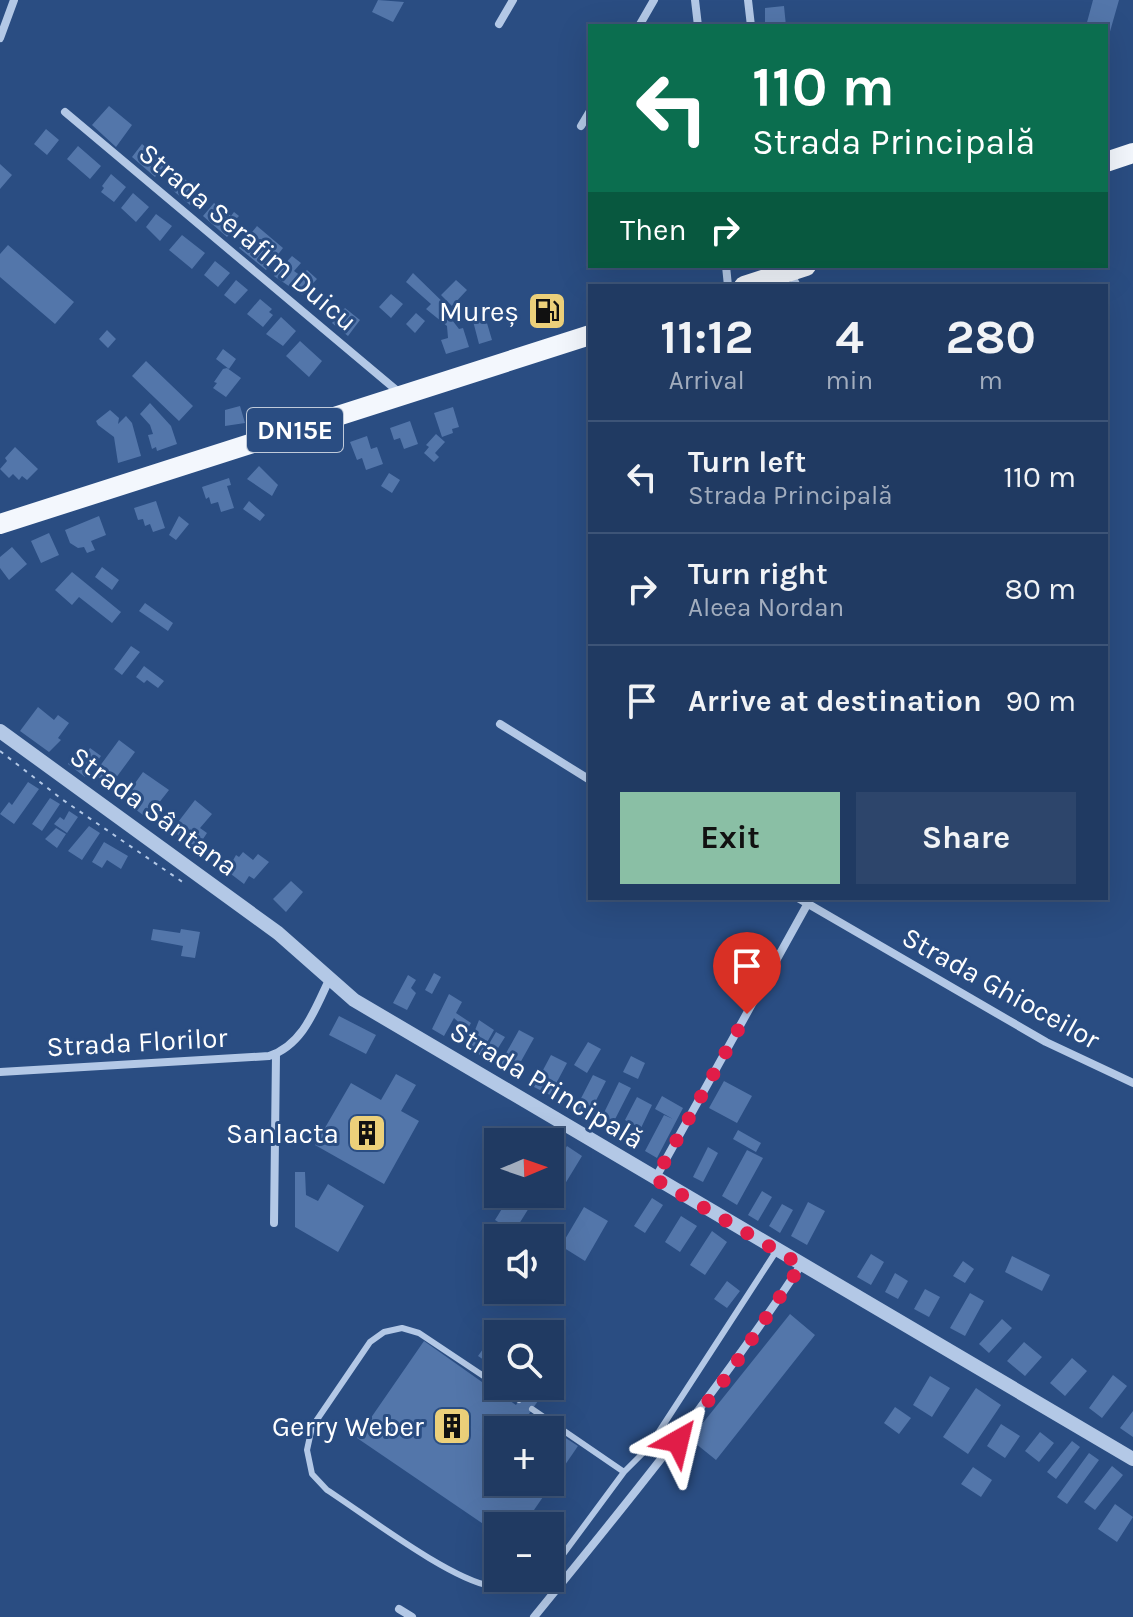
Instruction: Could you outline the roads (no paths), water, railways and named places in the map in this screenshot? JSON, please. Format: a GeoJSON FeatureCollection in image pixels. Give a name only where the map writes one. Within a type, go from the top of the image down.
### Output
{"type":"FeatureCollection","features":[{"type":"Feature","properties":{"kind":"main road"},"geometry":{"type":"LineString","coordinates":[[1108,161],[1133,153]]}},
{"type":"Feature","properties":{"kind":"main road"},"geometry":{"type":"LineString","coordinates":[[751,284],[792,273]]}},
{"type":"Feature","properties":{"kind":"main road","name":"DN15E"},"geometry":{"type":"LineString","coordinates":[[0,524],[588,336]]}},
{"type":"Feature","properties":{"kind":"street"},"geometry":{"type":"LineString","coordinates":[[0,38],[14,0]]}},
{"type":"Feature","properties":{"kind":"street"},"geometry":{"type":"LineString","coordinates":[[499,24],[513,0]]}},
{"type":"Feature","properties":{"kind":"street"},"geometry":{"type":"LineString","coordinates":[[640,24],[654,0]]}},
{"type":"Feature","properties":{"kind":"street"},"geometry":{"type":"LineString","coordinates":[[695,0],[698,24]]}},
{"type":"Feature","properties":{"kind":"street"},"geometry":{"type":"LineString","coordinates":[[748,0],[751,24]]}},
{"type":"Feature","properties":{"kind":"street","name":"Strada Serafim Duicu"},"geometry":{"type":"LineString","coordinates":[[65,112],[402,395]]}},
{"type":"Feature","properties":{"kind":"street"},"geometry":{"type":"LineString","coordinates":[[581,126],[588,114]]}},
{"type":"Feature","properties":{"kind":"street"},"geometry":{"type":"LineString","coordinates":[[500,724],[588,779]]}},
{"type":"Feature","properties":{"kind":"street","name":"Strada Sântana"},"geometry":{"type":"LineString","coordinates":[[0,731],[278,933]]}},
{"type":"Feature","properties":{"kind":"street","name":"Strada Ghioceilor"},"geometry":{"type":"LineString","coordinates":[[802,900],[1046,1042],[1133,1083]]}},
{"type":"Feature","properties":{"kind":"street"},"geometry":{"type":"LineString","coordinates":[[655,1179],[808,903]]}},
{"type":"Feature","properties":{"kind":"street","name":"Strada Principală"},"geometry":{"type":"LineString","coordinates":[[278,933],[329,980],[367,1008],[1133,1459]]}},
{"type":"Feature","properties":{"kind":"street"},"geometry":{"type":"LineString","coordinates":[[274,1223],[276,1054],[289,1046],[308,1024],[329,980]]}},
{"type":"Feature","properties":{"kind":"street","name":"Strada Florilor"},"geometry":{"type":"LineString","coordinates":[[0,1072],[241,1059],[276,1054]]}},
{"type":"Feature","properties":{"kind":"street"},"geometry":{"type":"LineString","coordinates":[[534,1617],[728,1375],[801,1265]]}},
{"type":"Feature","properties":{"kind":"street"},"geometry":{"type":"LineString","coordinates":[[399,1609],[412,1617]]}},
{"type":"Feature","properties":{"kind":"lane"},"geometry":{"type":"LineString","coordinates":[[564,1553],[624,1472],[649,1447],[777,1250]]}},
{"type":"Feature","properties":{"kind":"lane"},"geometry":{"type":"LineString","coordinates":[[484,1376],[419,1333],[402,1328],[384,1332],[370,1342],[312,1427],[307,1450],[312,1474],[327,1490],[458,1575],[484,1583]]}},
{"type":"Feature","properties":{"kind":"lane"},"geometry":{"type":"LineString","coordinates":[[532,1409],[624,1472]]}},
{"type":"Feature","properties":{"kind":"place","name":"Mureș"},"geometry":{"type":"Point","coordinates":[547,311]}},
{"type":"Feature","properties":{"kind":"place","name":"Sanlacta"},"geometry":{"type":"Point","coordinates":[367,1133]}},
{"type":"Feature","properties":{"kind":"place","name":"Gerry Weber"},"geometry":{"type":"Point","coordinates":[452,1426]}}]}
